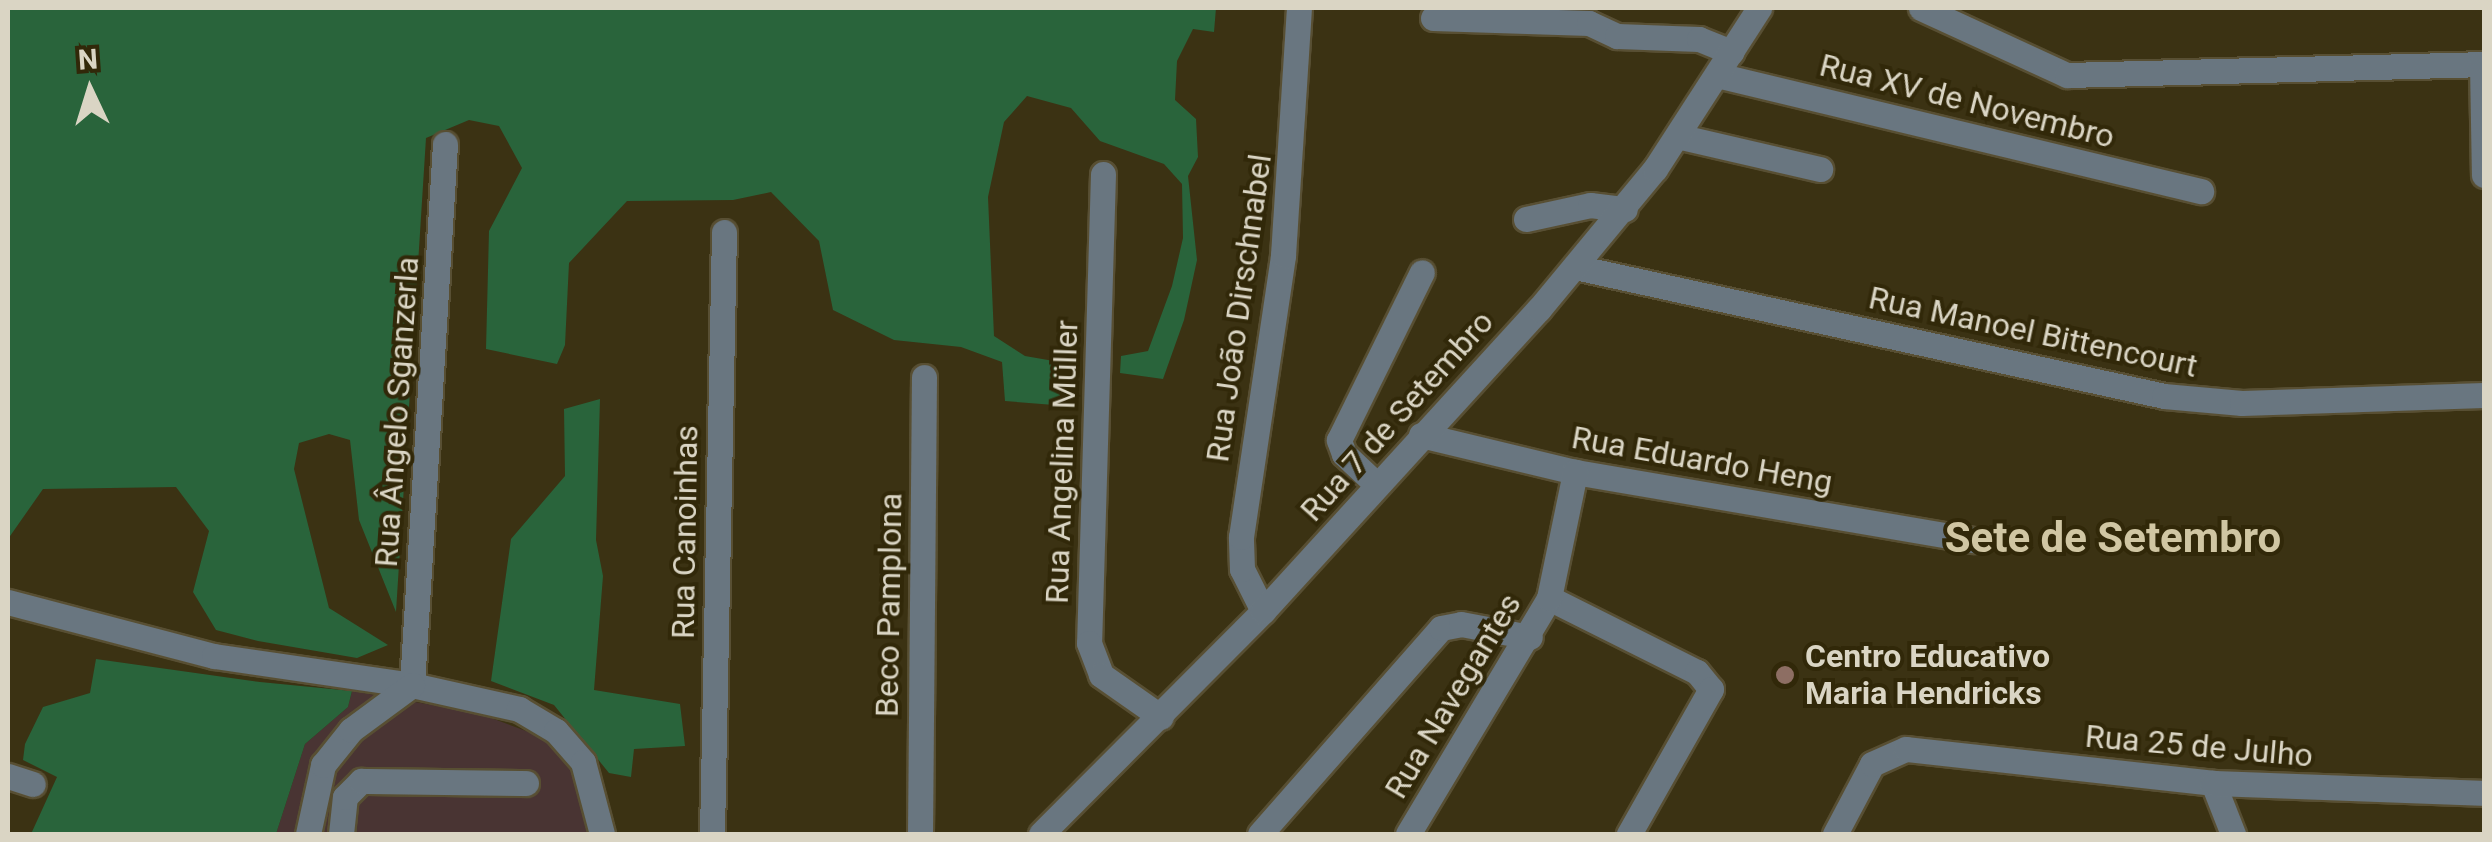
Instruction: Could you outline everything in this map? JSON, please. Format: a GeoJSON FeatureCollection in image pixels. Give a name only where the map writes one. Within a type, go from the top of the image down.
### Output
{"type":"FeatureCollection","features":[{"type":"Feature","properties":{"kind":"street","name":"Rua João Dirschnabel"},"geometry":{"type":"LineString","coordinates":[[1263,612],[1242,569],[1240,536],[1283,254],[1300,8]]}},
{"type":"Feature","properties":{"kind":"street","name":"Rua 7 de Setembro"},"geometry":{"type":"LineString","coordinates":[[1041,834],[1263,612],[1575,267],[1625,208],[1677,136],[1760,8]]}},
{"type":"Feature","properties":{"kind":"street"},"geometry":{"type":"LineString","coordinates":[[1921,8],[2066,74],[2483,64],[2484,175]]}},
{"type":"Feature","properties":{"kind":"street"},"geometry":{"type":"LineString","coordinates":[[1433,18],[1589,23],[1616,36],[1699,39],[1732,52]]}},
{"type":"Feature","properties":{"kind":"street","name":"Rua XV de Novembro"},"geometry":{"type":"LineString","coordinates":[[1717,74],[2202,191]]}},
{"type":"Feature","properties":{"kind":"street"},"geometry":{"type":"LineString","coordinates":[[1677,136],[1820,169]]}},
{"type":"Feature","properties":{"kind":"street","name":"Rua Ângelo Sganzerla"},"geometry":{"type":"LineString","coordinates":[[412,685],[445,144]]}},
{"type":"Feature","properties":{"kind":"street","name":"Rua Angelina Müller"},"geometry":{"type":"LineString","coordinates":[[1103,174],[1089,643],[1101,674],[1161,718]]}},
{"type":"Feature","properties":{"kind":"street"},"geometry":{"type":"LineString","coordinates":[[1526,218],[1590,204],[1625,208]]}},
{"type":"Feature","properties":{"kind":"street","name":"Rua Canoinhas"},"geometry":{"type":"LineString","coordinates":[[712,834],[724,232]]}},
{"type":"Feature","properties":{"kind":"street","name":"Rua Manoel Bittencourt"},"geometry":{"type":"LineString","coordinates":[[1575,267],[2164,396],[2242,403],[2484,396]]}},
{"type":"Feature","properties":{"kind":"street"},"geometry":{"type":"LineString","coordinates":[[1376,484],[1344,454],[1339,440],[1422,272]]}},
{"type":"Feature","properties":{"kind":"street","name":"Beco Pamplona"},"geometry":{"type":"LineString","coordinates":[[920,834],[924,377]]}},
{"type":"Feature","properties":{"kind":"street","name":"Rua Eduardo Heng"},"geometry":{"type":"LineString","coordinates":[[1420,434],[1575,472],[1973,540]]}},
{"type":"Feature","properties":{"kind":"street","name":"Rua Navegantes"},"geometry":{"type":"LineString","coordinates":[[1408,834],[1530,637],[1549,598],[1575,472]]}},
{"type":"Feature","properties":{"kind":"street"},"geometry":{"type":"LineString","coordinates":[[1549,598],[1697,672],[1711,690],[1629,834]]}},
{"type":"Feature","properties":{"kind":"street"},"geometry":{"type":"LineString","coordinates":[[8,602],[214,656],[412,685],[519,709],[556,730],[583,762],[602,834]]}},
{"type":"Feature","properties":{"kind":"street"},"geometry":{"type":"LineString","coordinates":[[1260,834],[1441,628],[1461,624],[1530,637]]}},
{"type":"Feature","properties":{"kind":"street"},"geometry":{"type":"LineString","coordinates":[[308,834],[323,765],[351,730],[412,685]]}},
{"type":"Feature","properties":{"kind":"street","name":"Rua 25 de Julho"},"geometry":{"type":"LineString","coordinates":[[1835,834],[1872,764],[1906,749],[2214,784],[2484,793]]}},
{"type":"Feature","properties":{"kind":"street"},"geometry":{"type":"LineString","coordinates":[[8,776],[34,784]]}},
{"type":"Feature","properties":{"kind":"street"},"geometry":{"type":"LineString","coordinates":[[342,834],[345,797],[361,780],[526,783]]}},
{"type":"Feature","properties":{"kind":"street"},"geometry":{"type":"LineString","coordinates":[[2214,784],[2234,834]]}},
{"type":"Feature","properties":{"kind":"shaded area"},"geometry":{"type":"Polygon","coordinates":[[[352,691],[478,713],[547,739],[580,769],[594,834],[276,834],[305,744],[348,707],[352,691]]]}},
{"type":"Feature","properties":{"kind":"green space"},"geometry":{"type":"Polygon","coordinates":[[[8,8],[1216,8],[1214,32],[1193,29],[1177,61],[1175,100],[1196,119],[1198,157],[1188,176],[1197,260],[1184,320],[1163,379],[1120,373],[1121,356],[1148,351],[1172,286],[1183,238],[1182,184],[1164,164],[1100,141],[1071,108],[1027,96],[1004,122],[988,197],[994,336],[1025,356],[1071,364],[1067,406],[1005,401],[1002,362],[961,347],[894,340],[833,310],[819,241],[771,192],[733,200],[627,201],[569,263],[565,345],[557,364],[486,349],[489,231],[522,168],[499,126],[469,120],[426,138],[396,612],[359,520],[350,440],[329,434],[299,443],[294,469],[329,608],[388,645],[357,658],[216,630],[193,592],[209,531],[176,487],[43,489],[8,539],[8,8]]]}},
{"type":"Feature","properties":{"kind":"green space"},"geometry":{"type":"Polygon","coordinates":[[[600,399],[596,540],[603,576],[594,690],[680,704],[685,746],[634,749],[631,777],[609,773],[554,705],[491,681],[511,539],[565,476],[564,409],[600,399]]]}},
{"type":"Feature","properties":{"kind":"green space"},"geometry":{"type":"Polygon","coordinates":[[[96,659],[352,691],[348,707],[305,744],[276,834],[31,834],[57,777],[23,760],[25,744],[43,707],[90,693],[96,659]]]}},
{"type":"Feature","properties":{"kind":"place","name":"Centro Educativo Maria Hendricks"},"geometry":{"type":"Point","coordinates":[1785,675]}},
{"type":"Feature","properties":{"kind":"district","name":"Sete de Setembro"},"geometry":{"type":"Point","coordinates":[2113,538]}}]}
